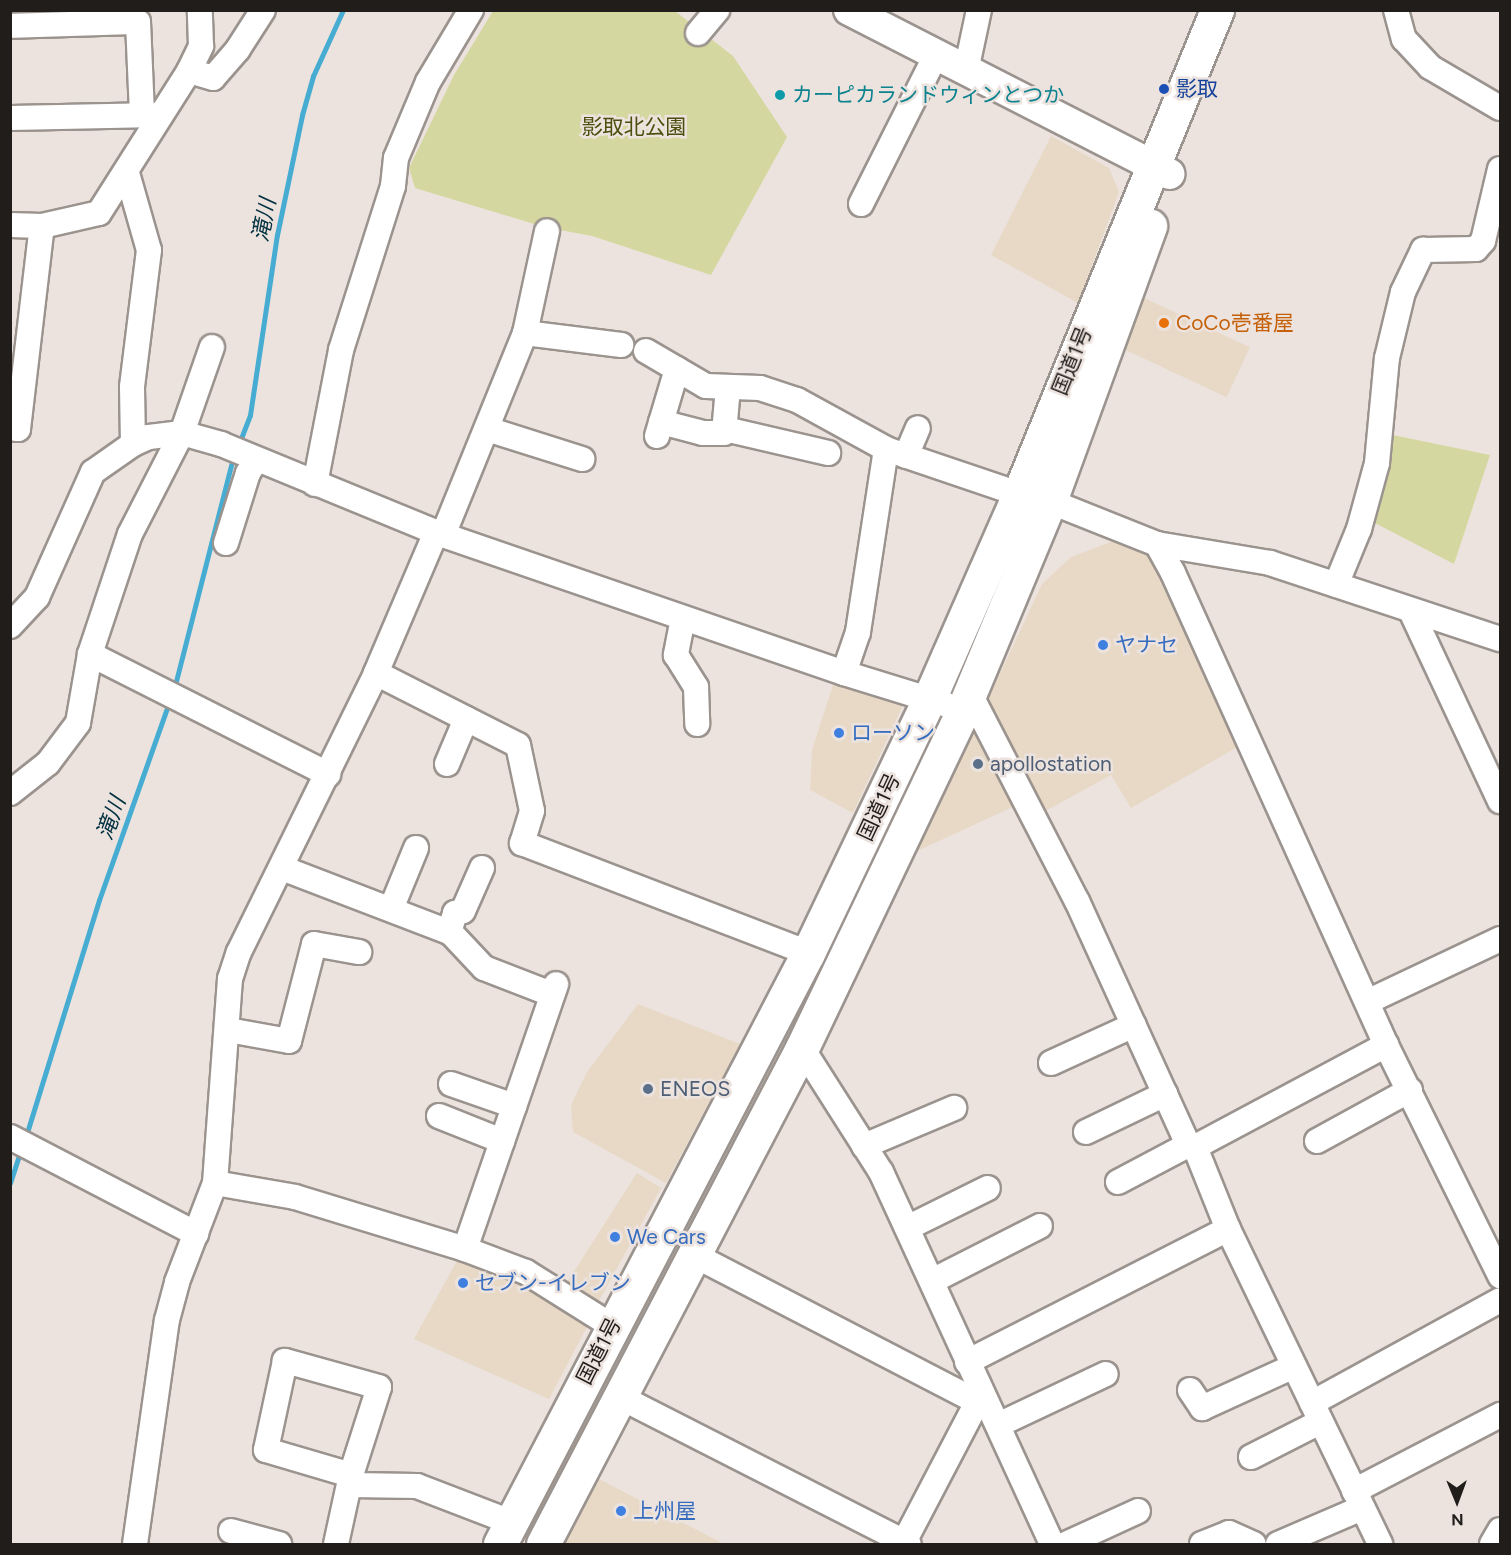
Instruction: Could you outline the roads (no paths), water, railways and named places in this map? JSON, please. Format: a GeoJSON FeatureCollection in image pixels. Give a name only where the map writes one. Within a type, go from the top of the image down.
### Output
{"type":"FeatureCollection","features":[{"type":"Feature","properties":{"kind":"highway","name":"国道1号"},"geometry":{"type":"LineString","coordinates":[[506,1533],[808,953],[930,697],[1030,495],[1160,169],[1217,10]]}},
{"type":"Feature","properties":{"kind":"highway","name":"国道1号"},"geometry":{"type":"LineString","coordinates":[[1160,169],[1238,10]]}},
{"type":"Feature","properties":{"kind":"highway","name":"国道1号"},"geometry":{"type":"LineString","coordinates":[[543,1545],[802,1048],[966,703],[1030,495]]}},
{"type":"Feature","properties":{"kind":"main road"},"geometry":{"type":"LineString","coordinates":[[849,10],[1160,169]]}},
{"type":"Feature","properties":{"kind":"street"},"geometry":{"type":"LineString","coordinates":[[10,225],[42,226],[99,213],[127,173],[151,115],[189,71],[201,46],[200,10]]}},
{"type":"Feature","properties":{"kind":"street"},"geometry":{"type":"LineString","coordinates":[[189,71],[213,78],[238,49],[263,10]]}},
{"type":"Feature","properties":{"kind":"street"},"geometry":{"type":"LineString","coordinates":[[315,484],[341,351],[393,186],[396,158],[428,82],[471,10]]}},
{"type":"Feature","properties":{"kind":"street"},"geometry":{"type":"LineString","coordinates":[[698,33],[717,10]]}},
{"type":"Feature","properties":{"kind":"street"},"geometry":{"type":"LineString","coordinates":[[966,71],[979,10]]}},
{"type":"Feature","properties":{"kind":"street"},"geometry":{"type":"LineString","coordinates":[[1396,10],[1404,39],[1430,67],[1500,108]]}},
{"type":"Feature","properties":{"kind":"street"},"geometry":{"type":"LineString","coordinates":[[10,26],[138,22],[151,115]]}},
{"type":"Feature","properties":{"kind":"street"},"geometry":{"type":"LineString","coordinates":[[861,204],[936,55]]}},
{"type":"Feature","properties":{"kind":"street"},"geometry":{"type":"LineString","coordinates":[[10,118],[151,115]]}},
{"type":"Feature","properties":{"kind":"street"},"geometry":{"type":"LineString","coordinates":[[1336,585],[1359,528],[1377,463],[1387,358],[1403,292],[1424,250],[1476,249],[1483,242],[1500,169]]}},
{"type":"Feature","properties":{"kind":"street"},"geometry":{"type":"LineString","coordinates":[[127,173],[149,250],[132,387],[133,444]]}},
{"type":"Feature","properties":{"kind":"street"},"geometry":{"type":"LineString","coordinates":[[10,428],[18,429],[42,226]]}},
{"type":"Feature","properties":{"kind":"street"},"geometry":{"type":"LineString","coordinates":[[135,1545],[167,1320],[215,1183],[230,979],[239,952],[376,673],[487,429],[525,333],[547,231]]}},
{"type":"Feature","properties":{"kind":"street"},"geometry":{"type":"LineString","coordinates":[[525,333],[621,345]]}},
{"type":"Feature","properties":{"kind":"street"},"geometry":{"type":"LineString","coordinates":[[10,793],[48,763],[78,723],[90,654],[130,534],[182,433],[212,347]]}},
{"type":"Feature","properties":{"kind":"street"},"geometry":{"type":"LineString","coordinates":[[646,351],[706,386],[760,388],[808,406],[896,452],[1030,495],[1157,544],[1270,563],[1500,639]]}},
{"type":"Feature","properties":{"kind":"street"},"geometry":{"type":"LineString","coordinates":[[677,369],[659,429],[724,433],[728,387]]}},
{"type":"Feature","properties":{"kind":"street"},"geometry":{"type":"LineString","coordinates":[[799,445],[808,406]]}},
{"type":"Feature","properties":{"kind":"street"},"geometry":{"type":"LineString","coordinates":[[844,673],[858,632],[896,452],[918,428]]}},
{"type":"Feature","properties":{"kind":"street"},"geometry":{"type":"LineString","coordinates":[[487,429],[571,461]]}},
{"type":"Feature","properties":{"kind":"street"},"geometry":{"type":"LineString","coordinates":[[724,429],[828,453]]}},
{"type":"Feature","properties":{"kind":"street"},"geometry":{"type":"LineString","coordinates":[[10,626],[37,597],[93,472],[133,444],[149,437],[182,433],[256,460],[440,534],[683,618],[844,673],[930,697],[966,703],[1077,901],[1228,1229],[1380,1545]]}},
{"type":"Feature","properties":{"kind":"street"},"geometry":{"type":"LineString","coordinates":[[226,543],[248,473],[256,460]]}},
{"type":"Feature","properties":{"kind":"street"},"geometry":{"type":"LineString","coordinates":[[1157,544],[1369,1001],[1386,1044],[1500,1276]]}},
{"type":"Feature","properties":{"kind":"street"},"geometry":{"type":"LineString","coordinates":[[1411,611],[1500,801]]}},
{"type":"Feature","properties":{"kind":"street"},"geometry":{"type":"LineString","coordinates":[[683,618],[676,655],[696,687],[697,724]]}},
{"type":"Feature","properties":{"kind":"street"},"geometry":{"type":"LineString","coordinates":[[90,654],[328,774]]}},
{"type":"Feature","properties":{"kind":"street"},"geometry":{"type":"LineString","coordinates":[[376,673],[518,745],[532,812],[522,843],[808,953]]}},
{"type":"Feature","properties":{"kind":"street"},"geometry":{"type":"LineString","coordinates":[[447,765],[466,719]]}},
{"type":"Feature","properties":{"kind":"street"},"geometry":{"type":"LineString","coordinates":[[391,909],[416,848]]}},
{"type":"Feature","properties":{"kind":"street"},"geometry":{"type":"LineString","coordinates":[[282,868],[449,932],[484,968],[554,989],[465,1248]]}},
{"type":"Feature","properties":{"kind":"street"},"geometry":{"type":"LineString","coordinates":[[449,932],[455,913],[463,911],[482,868]]}},
{"type":"Feature","properties":{"kind":"street"},"geometry":{"type":"LineString","coordinates":[[1369,1001],[1500,939]]}},
{"type":"Feature","properties":{"kind":"street"},"geometry":{"type":"LineString","coordinates":[[228,1030],[289,1041],[314,944],[359,952]]}},
{"type":"Feature","properties":{"kind":"street"},"geometry":{"type":"LineString","coordinates":[[1051,1063],[1134,1025]]}},
{"type":"Feature","properties":{"kind":"street"},"geometry":{"type":"LineString","coordinates":[[1118,1182],[1386,1044]]}},
{"type":"Feature","properties":{"kind":"street"},"geometry":{"type":"LineString","coordinates":[[802,1048],[864,1146],[907,1228],[968,1362],[979,1398],[998,1425],[1052,1545]]}},
{"type":"Feature","properties":{"kind":"street"},"geometry":{"type":"LineString","coordinates":[[451,1084],[514,1106]]}},
{"type":"Feature","properties":{"kind":"street"},"geometry":{"type":"LineString","coordinates":[[1317,1141],[1410,1090]]}},
{"type":"Feature","properties":{"kind":"street"},"geometry":{"type":"LineString","coordinates":[[1098,1132],[1165,1094]]}},
{"type":"Feature","properties":{"kind":"street"},"geometry":{"type":"LineString","coordinates":[[864,1146],[941,1107]]}},
{"type":"Feature","properties":{"kind":"street"},"geometry":{"type":"LineString","coordinates":[[439,1116],[502,1142]]}},
{"type":"Feature","properties":{"kind":"street"},"geometry":{"type":"LineString","coordinates":[[19,1141],[196,1234]]}},
{"type":"Feature","properties":{"kind":"street"},"geometry":{"type":"LineString","coordinates":[[215,1183],[295,1197],[465,1248],[526,1272],[612,1326]]}},
{"type":"Feature","properties":{"kind":"street"},"geometry":{"type":"LineString","coordinates":[[907,1228],[988,1188]]}},
{"type":"Feature","properties":{"kind":"street"},"geometry":{"type":"LineString","coordinates":[[932,1281],[1040,1226]]}},
{"type":"Feature","properties":{"kind":"street"},"geometry":{"type":"LineString","coordinates":[[968,1362],[1228,1229]]}},
{"type":"Feature","properties":{"kind":"street"},"geometry":{"type":"LineString","coordinates":[[694,1256],[979,1398]]}},
{"type":"Feature","properties":{"kind":"street"},"geometry":{"type":"LineString","coordinates":[[1251,1457],[1316,1412],[1500,1300]]}},
{"type":"Feature","properties":{"kind":"street"},"geometry":{"type":"LineString","coordinates":[[336,1545],[350,1480],[379,1387],[285,1361],[266,1450],[350,1480],[417,1486],[506,1533]]}},
{"type":"Feature","properties":{"kind":"street"},"geometry":{"type":"LineString","coordinates":[[1190,1390],[1202,1408],[1293,1366]]}},
{"type":"Feature","properties":{"kind":"street"},"geometry":{"type":"LineString","coordinates":[[998,1425],[1106,1374]]}},
{"type":"Feature","properties":{"kind":"street"},"geometry":{"type":"LineString","coordinates":[[620,1397],[905,1544],[979,1398]]}},
{"type":"Feature","properties":{"kind":"street"},"geometry":{"type":"LineString","coordinates":[[1278,1545],[1500,1415]]}},
{"type":"Feature","properties":{"kind":"street"},"geometry":{"type":"LineString","coordinates":[[1066,1545],[1138,1511]]}},
{"type":"Feature","properties":{"kind":"street"},"geometry":{"type":"LineString","coordinates":[[1492,1545],[1500,1530]]}},
{"type":"Feature","properties":{"kind":"street"},"geometry":{"type":"LineString","coordinates":[[231,1531],[279,1545]]}},
{"type":"Feature","properties":{"kind":"street"},"geometry":{"type":"LineString","coordinates":[[1202,1545],[1229,1533],[1254,1545]]}},
{"type":"Feature","properties":{"kind":"waterway","name":"滝川"},"geometry":{"type":"LineString","coordinates":[[240,441],[250,415],[277,235],[302,115],[313,76],[343,10]]}},
{"type":"Feature","properties":{"kind":"waterway","name":"滝川"},"geometry":{"type":"LineString","coordinates":[[174,689],[232,462]]}},
{"type":"Feature","properties":{"kind":"waterway","name":"滝川"},"geometry":{"type":"LineString","coordinates":[[25,1139],[99,900],[170,700]]}},
{"type":"Feature","properties":{"kind":"waterway","name":"滝川"},"geometry":{"type":"LineString","coordinates":[[10,1183],[21,1150]]}},
{"type":"Feature","properties":{"kind":"place","name":"影取"},"geometry":{"type":"Point","coordinates":[1164,89]}},
{"type":"Feature","properties":{"kind":"place","name":"カーピカランドウィンとつか"},"geometry":{"type":"Point","coordinates":[780,95]}},
{"type":"Feature","properties":{"kind":"place","name":"CoCo壱番屋"},"geometry":{"type":"Point","coordinates":[1164,323]}},
{"type":"Feature","properties":{"kind":"place","name":"ヤナセ"},"geometry":{"type":"Point","coordinates":[1103,645]}},
{"type":"Feature","properties":{"kind":"place","name":"ローソン"},"geometry":{"type":"Point","coordinates":[839,733]}},
{"type":"Feature","properties":{"kind":"place","name":"apollostation"},"geometry":{"type":"Point","coordinates":[978,764]}},
{"type":"Feature","properties":{"kind":"place","name":"ENEOS"},"geometry":{"type":"Point","coordinates":[648,1089]}},
{"type":"Feature","properties":{"kind":"place","name":"We Cars"},"geometry":{"type":"Point","coordinates":[615,1237]}},
{"type":"Feature","properties":{"kind":"place","name":"セブン-イレブン"},"geometry":{"type":"Point","coordinates":[463,1283]}},
{"type":"Feature","properties":{"kind":"place","name":"上州屋"},"geometry":{"type":"Point","coordinates":[621,1511]}},
{"type":"Feature","properties":{"kind":"park label","name":"影取北公園"},"geometry":{"type":"Point","coordinates":[634,127]}}]}
